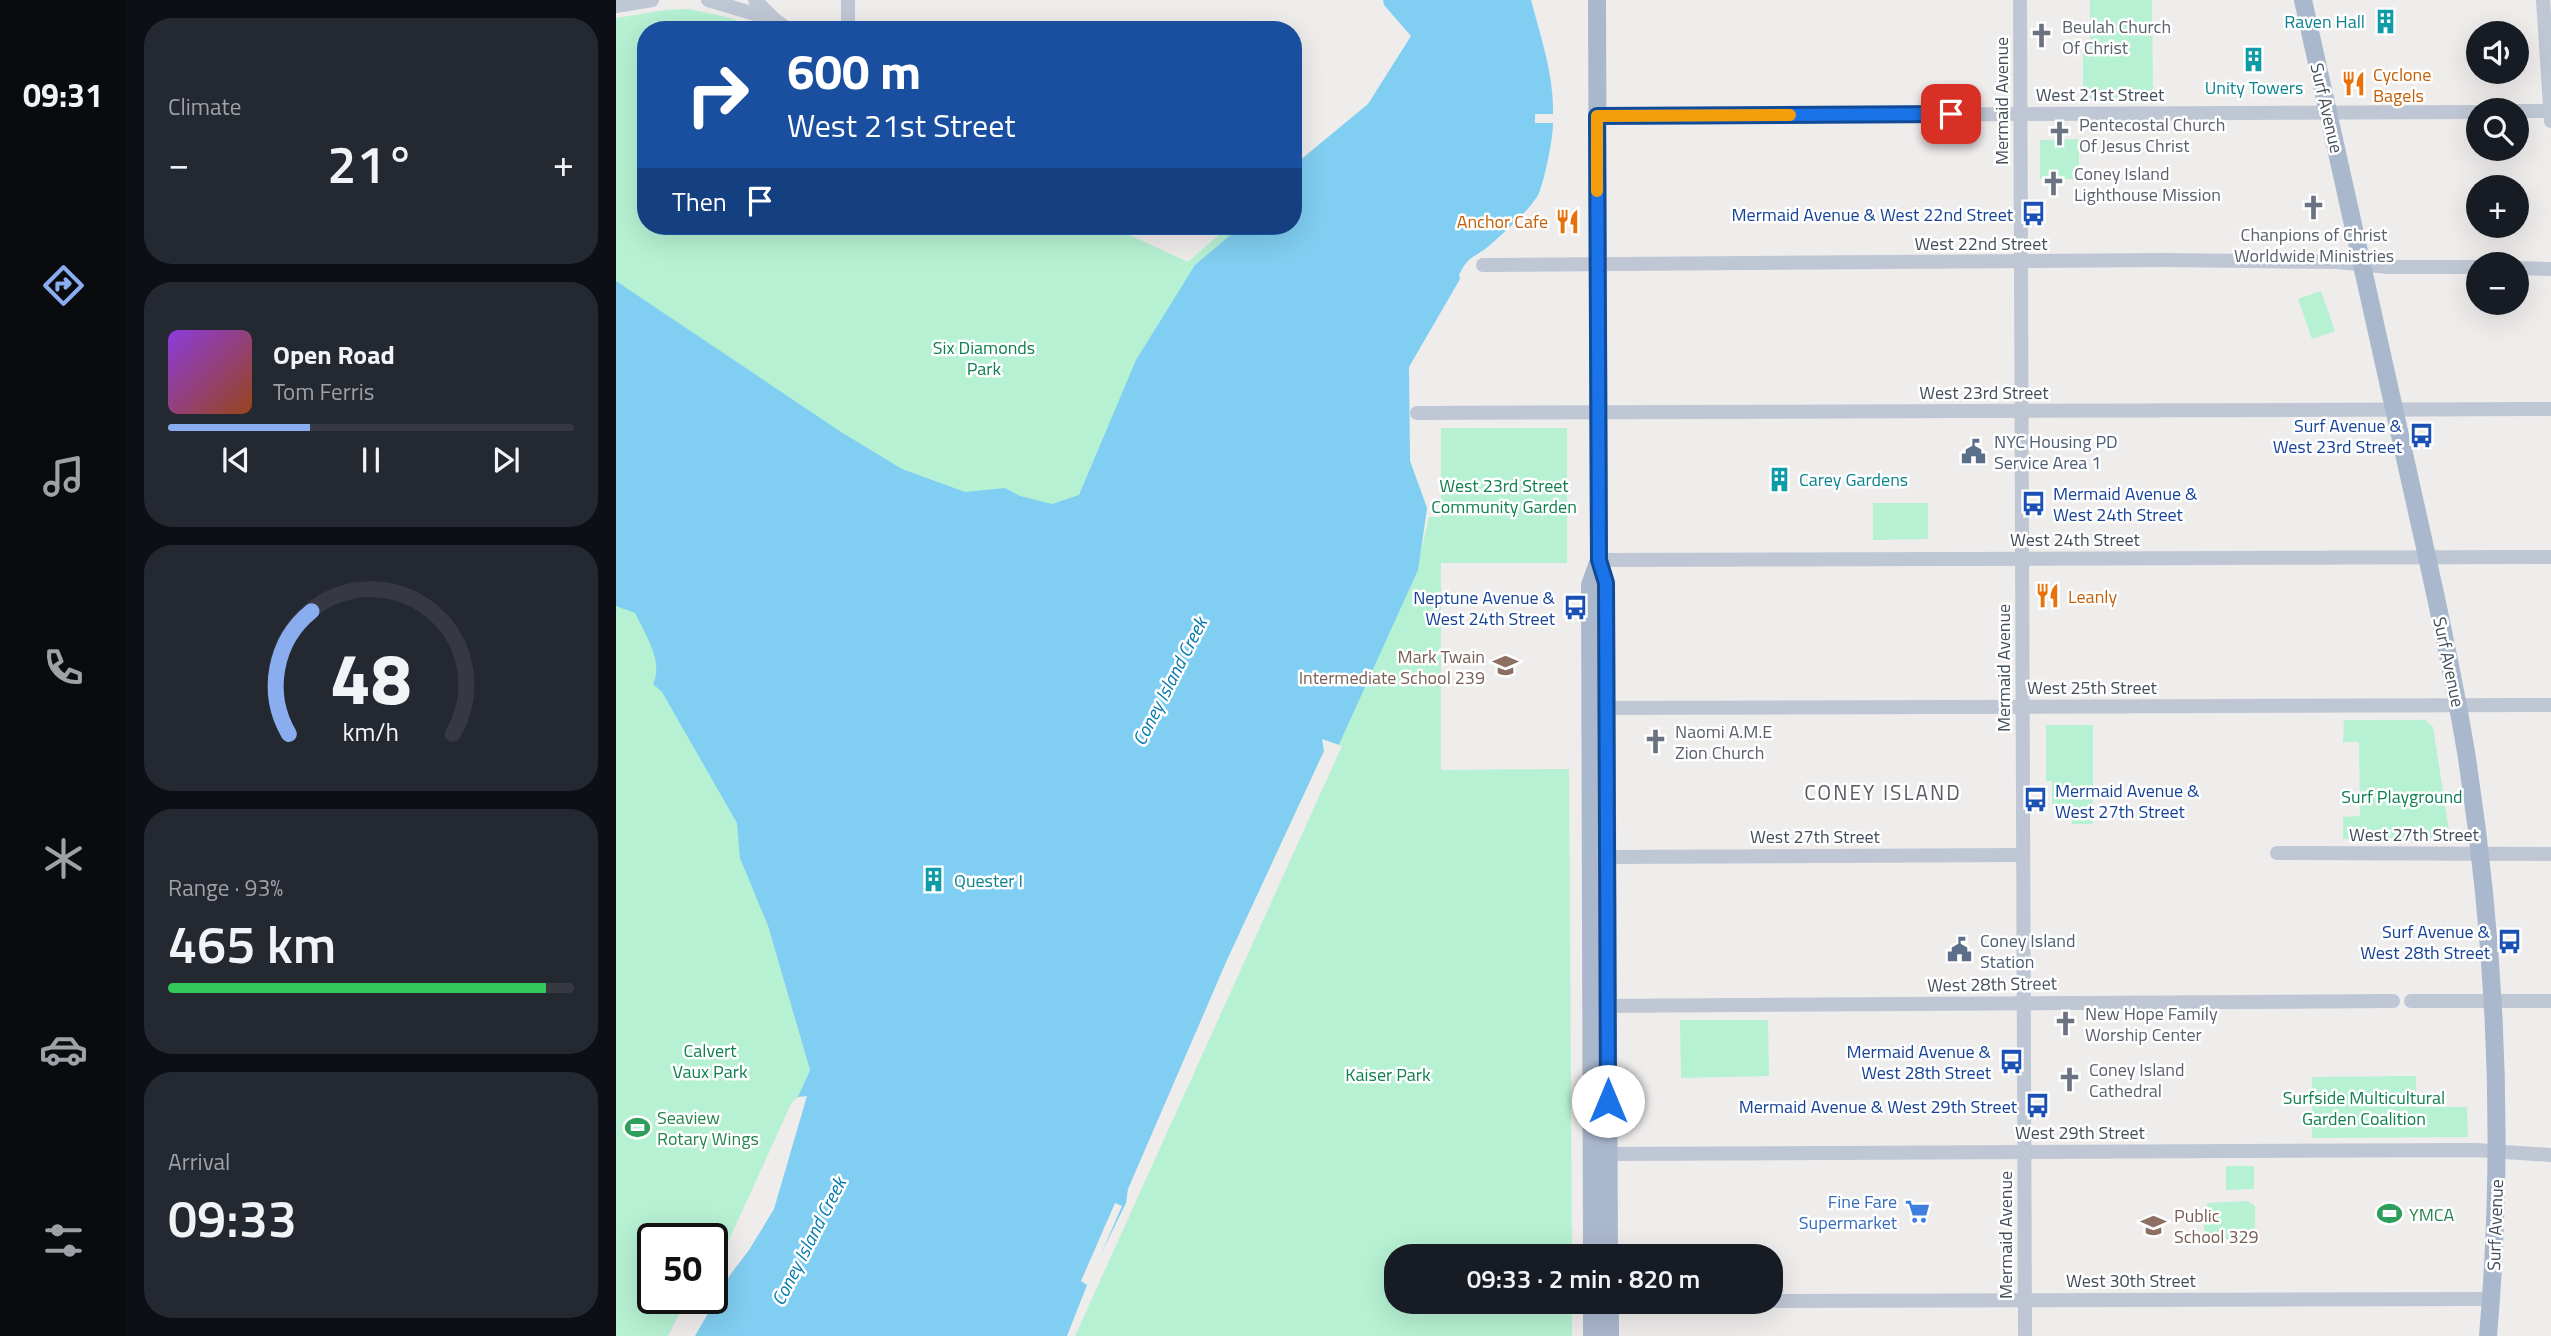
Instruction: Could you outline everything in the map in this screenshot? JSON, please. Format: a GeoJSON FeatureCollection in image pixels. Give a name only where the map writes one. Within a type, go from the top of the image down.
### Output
{"type":"FeatureCollection","features":[{"type":"Feature","properties":{"kind":"main road"},"geometry":{"type":"LineString","coordinates":[[1597,0],[1599,560],[1606,583],[1598,708],[1599,1006],[1608,1154],[1609,1244]]}},
{"type":"Feature","properties":{"kind":"main road","name":"Surf Avenue"},"geometry":{"type":"LineString","coordinates":[[2303,0],[2458,705],[2480,854],[2493,1002],[2497,1152],[2492,1299],[2488,1336]]}},
{"type":"Feature","properties":{"kind":"main road"},"geometry":{"type":"LineString","coordinates":[[1592,1244],[1606,857],[1598,708]]}},
{"type":"Feature","properties":{"kind":"main road"},"geometry":{"type":"LineString","coordinates":[[1592,1314],[1592,1336]]}},
{"type":"Feature","properties":{"kind":"main road"},"geometry":{"type":"LineString","coordinates":[[1610,1314],[1610,1336]]}},
{"type":"Feature","properties":{"kind":"street"},"geometry":{"type":"LineString","coordinates":[[623,3],[652,0]]}},
{"type":"Feature","properties":{"kind":"street"},"geometry":{"type":"LineString","coordinates":[[708,0],[775,20]]}},
{"type":"Feature","properties":{"kind":"street"},"geometry":{"type":"LineString","coordinates":[[755,0],[775,20]]}},
{"type":"Feature","properties":{"kind":"street"},"geometry":{"type":"LineString","coordinates":[[848,0],[848,21]]}},
{"type":"Feature","properties":{"kind":"street","name":"Mermaid Avenue"},"geometry":{"type":"LineString","coordinates":[[2020,0],[2025,1336]]}},
{"type":"Feature","properties":{"kind":"street"},"geometry":{"type":"LineString","coordinates":[[2529,112],[2551,115],[2543,0]]}},
{"type":"Feature","properties":{"kind":"street","name":"West 21st Street"},"geometry":{"type":"LineString","coordinates":[[1597,116],[2466,112]]}},
{"type":"Feature","properties":{"kind":"street","name":"West 22nd Street"},"geometry":{"type":"LineString","coordinates":[[1483,264],[2162,260],[2466,267]]}},
{"type":"Feature","properties":{"kind":"street"},"geometry":{"type":"LineString","coordinates":[[2529,268],[2551,269]]}},
{"type":"Feature","properties":{"kind":"street","name":"West 23rd Street"},"geometry":{"type":"LineString","coordinates":[[1417,413],[2551,409]]}},
{"type":"Feature","properties":{"kind":"street","name":"West 24th Street"},"geometry":{"type":"LineString","coordinates":[[1599,560],[2551,557]]}},
{"type":"Feature","properties":{"kind":"street","name":"West 25th Street"},"geometry":{"type":"LineString","coordinates":[[1598,708],[2551,705]]}},
{"type":"Feature","properties":{"kind":"street","name":"West 27th Street"},"geometry":{"type":"LineString","coordinates":[[2277,853],[2551,854]]}},
{"type":"Feature","properties":{"kind":"street","name":"West 27th Street"},"geometry":{"type":"LineString","coordinates":[[1606,857],[2023,855]]}},
{"type":"Feature","properties":{"kind":"street","name":"West 28th Street"},"geometry":{"type":"LineString","coordinates":[[1599,1006],[2393,1001]]}},
{"type":"Feature","properties":{"kind":"street"},"geometry":{"type":"LineString","coordinates":[[2411,1001],[2551,1001]]}},
{"type":"Feature","properties":{"kind":"street","name":"West 29th Street"},"geometry":{"type":"LineString","coordinates":[[1608,1154],[2475,1150],[2551,1155]]}},
{"type":"Feature","properties":{"kind":"street","name":"West 30th Street"},"geometry":{"type":"LineString","coordinates":[[1783,1301],[2492,1299]]}},
{"type":"Feature","properties":{"kind":"green space"},"geometry":{"type":"Polygon","coordinates":[[[2090,0],[2152,0],[2153,99],[2083,99],[2083,52],[2090,51],[2090,0]]]}},
{"type":"Feature","properties":{"kind":"green space"},"geometry":{"type":"Polygon","coordinates":[[[689,9],[737,21],[637,21],[637,235],[1130,235],[1188,262],[1219,235],[1299,235],[1310,251],[1114,513],[728,761],[761,908],[810,1070],[762,1177],[728,1242],[728,1223],[637,1223],[637,1314],[679,1314],[668,1336],[616,1336],[616,18],[689,9]]]}},
{"type":"Feature","properties":{"kind":"green space"},"geometry":{"type":"Polygon","coordinates":[[[2079,139],[2079,179],[2040,179],[2040,140],[2079,139]]]}},
{"type":"Feature","properties":{"kind":"green space"},"geometry":{"type":"Polygon","coordinates":[[[2321,291],[2335,331],[2312,339],[2298,299],[2321,291]]]}},
{"type":"Feature","properties":{"kind":"green space","name":"Kaiser Park"},"geometry":{"type":"Polygon","coordinates":[[[1441,428],[1567,428],[1567,563],[1441,563],[1441,770],[1569,769],[1572,1244],[1384,1244],[1384,1314],[1572,1314],[1572,1336],[1071,1336],[1409,441],[1410,461],[1427,508],[1421,552],[1429,517],[1441,517],[1441,428]]]}},
{"type":"Feature","properties":{"kind":"green space"},"geometry":{"type":"Polygon","coordinates":[[[1873,503],[1928,503],[1928,539],[1873,540],[1873,503]]]}},
{"type":"Feature","properties":{"kind":"green space","name":"Surf Playground"},"geometry":{"type":"Polygon","coordinates":[[[2344,720],[2425,720],[2433,727],[2449,831],[2441,838],[2343,839],[2343,817],[2360,816],[2359,742],[2343,742],[2344,720]]]}},
{"type":"Feature","properties":{"kind":"green space"},"geometry":{"type":"Polygon","coordinates":[[[2046,725],[2093,725],[2093,824],[2072,824],[2072,814],[2063,813],[2062,804],[2052,804],[2052,781],[2046,781],[2046,725]]]}},
{"type":"Feature","properties":{"kind":"green space"},"geometry":{"type":"Polygon","coordinates":[[[1680,1020],[1768,1020],[1769,1076],[1681,1078],[1680,1020]]]}},
{"type":"Feature","properties":{"kind":"green space","name":"Surfside Multicultural Garden Coalition"},"geometry":{"type":"Polygon","coordinates":[[[2416,1076],[2416,1107],[2467,1107],[2468,1137],[2312,1138],[2312,1077],[2416,1076]]]}},
{"type":"Feature","properties":{"kind":"green space"},"geometry":{"type":"Polygon","coordinates":[[[2226,1166],[2254,1166],[2254,1189],[2226,1190],[2226,1166]]]}},
{"type":"Feature","properties":{"kind":"green space"},"geometry":{"type":"Polygon","coordinates":[[[2248,1201],[2255,1206],[2255,1236],[2249,1240],[2207,1238],[2203,1220],[2208,1203],[2248,1201]]]}},
{"type":"Feature","properties":{"kind":"water","name":"Coney Island Creek"},"geometry":{"type":"Polygon","coordinates":[[[1383,0],[1531,0],[1546,57],[1553,99],[1553,114],[1535,114],[1535,123],[1553,123],[1546,168],[1539,193],[1530,206],[1466,264],[1409,367],[1410,461],[1427,508],[1418,570],[1071,1336],[668,1336],[679,1314],[728,1314],[728,1242],[762,1177],[810,1070],[768,926],[740,858],[737,823],[662,692],[653,684],[656,675],[655,657],[635,613],[616,606],[616,281],[841,432],[902,469],[965,492],[1005,488],[1020,496],[1052,504],[1079,495],[1136,360],[1195,265],[1230,235],[1302,235],[1302,159],[1368,104],[1411,36],[1384,5],[1383,0]]]}},
{"type":"Feature","properties":{"kind":"pier"},"geometry":{"type":"Polygon","coordinates":[[[1322,739],[1342,746],[1075,1336],[1067,1336],[1087,1285],[1081,1281],[1115,1203],[1122,1206],[1101,1254],[1126,1203],[1128,1189],[1227,960],[1324,751],[1322,739]]]}},
{"type":"Feature","properties":{"kind":"pier"},"geometry":{"type":"Polygon","coordinates":[[[807,1096],[774,1209],[728,1278],[728,1242],[792,1102],[798,1097],[807,1096]]]}},
{"type":"Feature","properties":{"kind":"pier"},"geometry":{"type":"Polygon","coordinates":[[[679,1314],[708,1314],[695,1336],[668,1336],[679,1314]]]}},
{"type":"Feature","properties":{"kind":"slow traffic"},"geometry":{"type":"LineString","coordinates":[[1597,191],[1597,116],[1790,115]]}},
{"type":"Feature","properties":{"kind":"place","name":"Raven Hall"},"geometry":{"type":"Point","coordinates":[2385,21]}},
{"type":"Feature","properties":{"kind":"place","name":"Beulah Church Of Christ"},"geometry":{"type":"Point","coordinates":[2042,36]}},
{"type":"Feature","properties":{"kind":"place","name":"Unity Towers"},"geometry":{"type":"Point","coordinates":[2254,60]}},
{"type":"Feature","properties":{"kind":"place","name":"Cyclone Bagels"},"geometry":{"type":"Point","coordinates":[2353,84]}},
{"type":"Feature","properties":{"kind":"place","name":"Pentecostal Church Of Jesus Christ"},"geometry":{"type":"Point","coordinates":[2059,134]}},
{"type":"Feature","properties":{"kind":"place","name":"Coney Island Lighthouse Mission"},"geometry":{"type":"Point","coordinates":[2054,183]}},
{"type":"Feature","properties":{"kind":"place","name":"Chanpions of Christ Worldwide Ministries"},"geometry":{"type":"Point","coordinates":[2314,207]}},
{"type":"Feature","properties":{"kind":"place","name":"Mermaid Avenue & West 22nd Street"},"geometry":{"type":"Point","coordinates":[2033,214]}},
{"type":"Feature","properties":{"kind":"place","name":"Anchor Cafe"},"geometry":{"type":"Point","coordinates":[1568,221]}},
{"type":"Feature","properties":{"kind":"place","name":"Surf Avenue & West 23rd Street"},"geometry":{"type":"Point","coordinates":[2422,435]}},
{"type":"Feature","properties":{"kind":"place","name":"NYC Housing PD Service Area 1"},"geometry":{"type":"Point","coordinates":[1974,451]}},
{"type":"Feature","properties":{"kind":"place","name":"Carey Gardens"},"geometry":{"type":"Point","coordinates":[1779,479]}},
{"type":"Feature","properties":{"kind":"place","name":"Mermaid Avenue & West 24th Street"},"geometry":{"type":"Point","coordinates":[2033,503]}},
{"type":"Feature","properties":{"kind":"place","name":"Leanly"},"geometry":{"type":"Point","coordinates":[2048,596]}},
{"type":"Feature","properties":{"kind":"place","name":"Neptune Avenue & West 24th Street"},"geometry":{"type":"Point","coordinates":[1575,607]}},
{"type":"Feature","properties":{"kind":"place","name":"Mark Twain Intermediate School 239"},"geometry":{"type":"Point","coordinates":[1505,666]}},
{"type":"Feature","properties":{"kind":"place","name":"Naomi A.M.E Zion Church"},"geometry":{"type":"Point","coordinates":[1655,741]}},
{"type":"Feature","properties":{"kind":"place","name":"Mermaid Avenue & West 27th Street"},"geometry":{"type":"Point","coordinates":[2035,800]}},
{"type":"Feature","properties":{"kind":"place","name":"Quester I"},"geometry":{"type":"Point","coordinates":[934,880]}},
{"type":"Feature","properties":{"kind":"place","name":"Surf Avenue & West 28th Street"},"geometry":{"type":"Point","coordinates":[2510,941]}},
{"type":"Feature","properties":{"kind":"place","name":"Coney Island Station"},"geometry":{"type":"Point","coordinates":[1960,950]}},
{"type":"Feature","properties":{"kind":"place","name":"New Hope Family Worship Center"},"geometry":{"type":"Point","coordinates":[2065,1023]}},
{"type":"Feature","properties":{"kind":"place","name":"Mermaid Avenue & West 28th Street"},"geometry":{"type":"Point","coordinates":[2011,1061]}},
{"type":"Feature","properties":{"kind":"place","name":"Coney Island Cathedral"},"geometry":{"type":"Point","coordinates":[2069,1079]}},
{"type":"Feature","properties":{"kind":"place","name":"Mermaid Avenue & West 29th Street"},"geometry":{"type":"Point","coordinates":[2037,1106]}},
{"type":"Feature","properties":{"kind":"place","name":"Seaview Rotary Wings"},"geometry":{"type":"Point","coordinates":[637,1127]}},
{"type":"Feature","properties":{"kind":"place","name":"Fine Fare Supermarket"},"geometry":{"type":"Point","coordinates":[1917,1211]}},
{"type":"Feature","properties":{"kind":"place","name":"YMCA"},"geometry":{"type":"Point","coordinates":[2389,1214]}},
{"type":"Feature","properties":{"kind":"place","name":"Public School 329"},"geometry":{"type":"Point","coordinates":[2154,1225]}},
{"type":"Feature","properties":{"kind":"district","name":"CONEY ISLAND"},"geometry":{"type":"Point","coordinates":[1883,792]}},
{"type":"Feature","properties":{"kind":"route"},"geometry":{"type":"LineString","coordinates":[[1608,1101],[1606,583],[1599,560],[1597,116],[1951,114]]}},
{"type":"Feature","properties":{"kind":"park label","name":"Six Diamonds Park"},"geometry":{"type":"Point","coordinates":[984,357]}},
{"type":"Feature","properties":{"kind":"park label","name":"West 23rd Street Community Garden"},"geometry":{"type":"Point","coordinates":[1504,495]}},
{"type":"Feature","properties":{"kind":"park label","name":"Calvert Vaux Park"},"geometry":{"type":"Point","coordinates":[710,1060]}}]}
